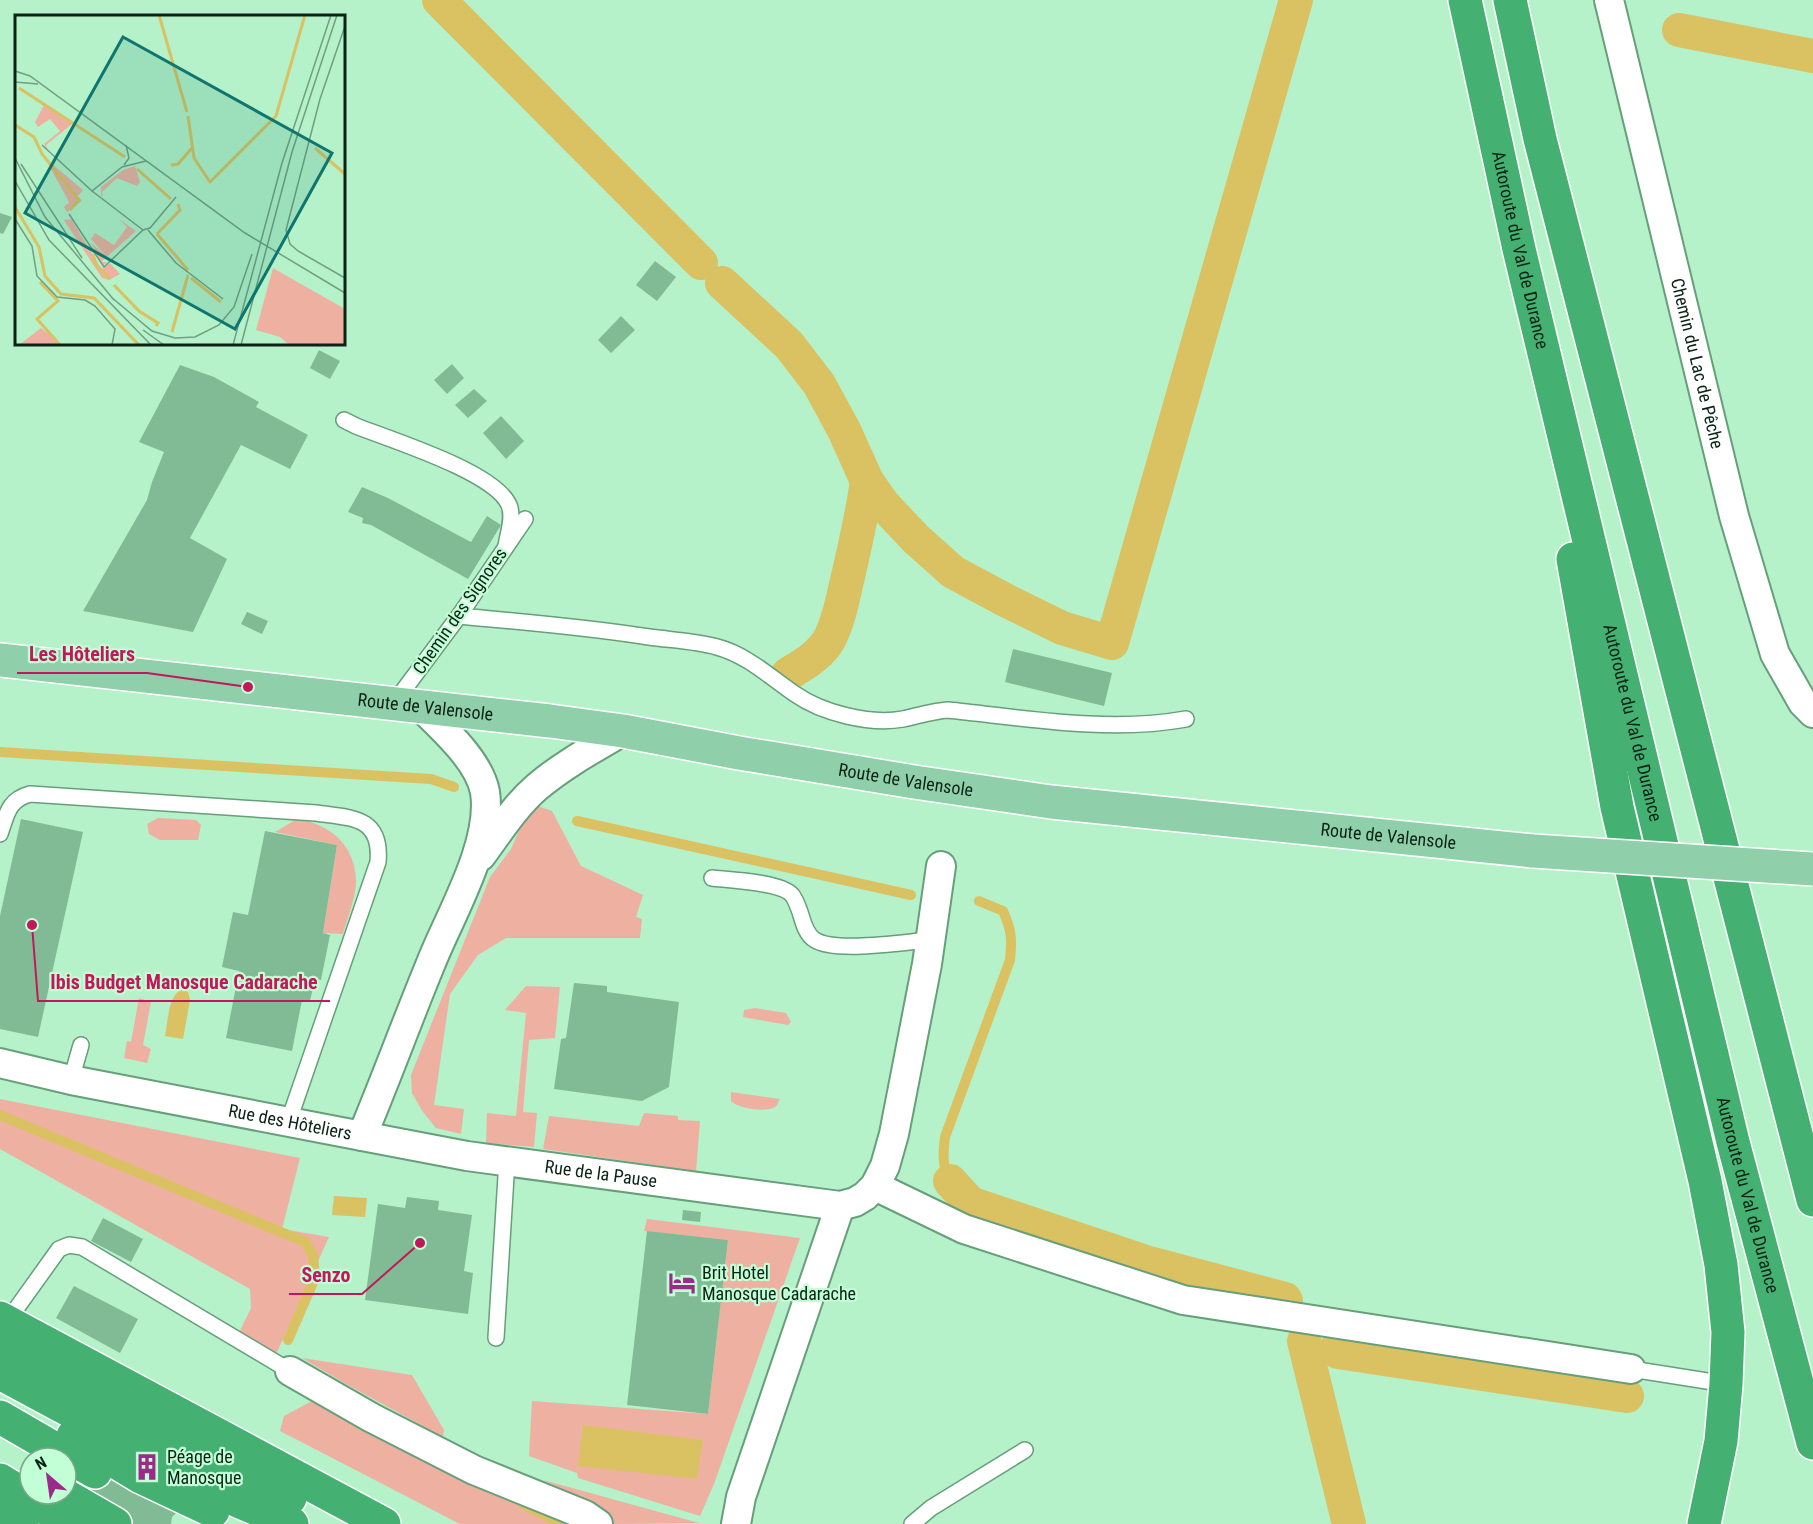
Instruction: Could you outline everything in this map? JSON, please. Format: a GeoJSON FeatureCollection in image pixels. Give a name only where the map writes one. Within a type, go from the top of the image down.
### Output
{"type":"FeatureCollection","features":[{"type":"Feature","properties":{"kind":"highway","name":"Autoroute du Val de Durance"},"geometry":{"type":"LineString","coordinates":[[1465,0],[1519,249],[1733,1142],[1813,1443]]}},
{"type":"Feature","properties":{"kind":"highway"},"geometry":{"type":"LineString","coordinates":[[1510,0],[1540,139],[1813,1200]]}},
{"type":"Feature","properties":{"kind":"highway"},"geometry":{"type":"LineString","coordinates":[[1519,249],[1617,807],[1705,1181],[1722,1265],[1728,1332],[1726,1384],[1720,1441],[1704,1524]]}},
{"type":"Feature","properties":{"kind":"highway"},"geometry":{"type":"LineString","coordinates":[[2,1330],[222,1465],[342,1524]]}},
{"type":"Feature","properties":{"kind":"highway"},"geometry":{"type":"LineString","coordinates":[[2,1330],[384,1524]]}},
{"type":"Feature","properties":{"kind":"highway"},"geometry":{"type":"LineString","coordinates":[[0,1372],[238,1501],[292,1524]]}},
{"type":"Feature","properties":{"kind":"highway"},"geometry":{"type":"LineString","coordinates":[[0,1392],[141,1477],[239,1524]]}},
{"type":"Feature","properties":{"kind":"highway"},"geometry":{"type":"LineString","coordinates":[[0,1417],[131,1493],[191,1524]]}},
{"type":"Feature","properties":{"kind":"highway"},"geometry":{"type":"LineString","coordinates":[[0,1457],[18,1468]]}},
{"type":"Feature","properties":{"kind":"highway"},"geometry":{"type":"LineString","coordinates":[[0,1480],[71,1524]]}},
{"type":"Feature","properties":{"kind":"highway"},"geometry":{"type":"LineString","coordinates":[[78,1503],[115,1524]]}},
{"type":"Feature","properties":{"kind":"highway"},"geometry":{"type":"LineString","coordinates":[[0,1512],[22,1524]]}},
{"type":"Feature","properties":{"kind":"main road","name":"Route de Valensole"},"geometry":{"type":"LineString","coordinates":[[0,660],[623,731],[739,753],[1051,802],[1533,851],[1813,869]]}},
{"type":"Feature","properties":{"kind":"street","name":"Chemin du Lac de Pêche"},"geometry":{"type":"LineString","coordinates":[[1609,0],[1734,516],[1775,654],[1803,703],[1813,713]]}},
{"type":"Feature","properties":{"kind":"street","name":"Rue des Hôteliers"},"geometry":{"type":"LineString","coordinates":[[0,1063],[71,1080],[362,1136],[431,961],[474,865],[486,815],[484,791],[480,778],[465,754],[407,705]]}},
{"type":"Feature","properties":{"kind":"street","name":"Rue des Hôteliers"},"geometry":{"type":"LineString","coordinates":[[474,865],[514,812],[536,788],[573,761],[623,731]]}},
{"type":"Feature","properties":{"kind":"street"},"geometry":{"type":"LineString","coordinates":[[736,1524],[741,1497],[840,1206],[855,1202],[875,1186],[885,1166],[894,1134],[927,964],[941,866]]}},
{"type":"Feature","properties":{"kind":"street","name":"Rue de la Pause"},"geometry":{"type":"LineString","coordinates":[[362,1136],[468,1156],[840,1206]]}},
{"type":"Feature","properties":{"kind":"street"},"geometry":{"type":"LineString","coordinates":[[875,1186],[964,1229],[1182,1300],[1631,1369]]}},
{"type":"Feature","properties":{"kind":"street"},"geometry":{"type":"LineString","coordinates":[[290,1371],[372,1418],[474,1470],[585,1515],[598,1524]]}},
{"type":"Feature","properties":{"kind":"lane"},"geometry":{"type":"LineString","coordinates":[[344,420],[473,472],[494,487],[509,505],[511,519],[506,546]]}},
{"type":"Feature","properties":{"kind":"lane","name":"Chemin des Signores"},"geometry":{"type":"LineString","coordinates":[[407,705],[459,616],[525,519]]}},
{"type":"Feature","properties":{"kind":"lane"},"geometry":{"type":"LineString","coordinates":[[459,616],[612,631],[716,646],[742,657],[818,708],[834,714],[884,721],[948,710],[1098,724],[1157,724],[1186,719]]}},
{"type":"Feature","properties":{"kind":"lane"},"geometry":{"type":"LineString","coordinates":[[0,834],[9,808],[17,798],[30,794],[316,813],[357,819],[368,825],[376,835],[379,849],[378,862],[288,1123]]}},
{"type":"Feature","properties":{"kind":"lane"},"geometry":{"type":"LineString","coordinates":[[712,878],[782,888],[792,894],[808,935],[816,941],[837,946],[855,946],[930,940]]}},
{"type":"Feature","properties":{"kind":"lane"},"geometry":{"type":"LineString","coordinates":[[71,1080],[81,1045]]}},
{"type":"Feature","properties":{"kind":"lane"},"geometry":{"type":"LineString","coordinates":[[496,1338],[507,1160]]}},
{"type":"Feature","properties":{"kind":"lane"},"geometry":{"type":"LineString","coordinates":[[2,1330],[59,1249],[69,1245],[81,1247],[290,1371]]}},
{"type":"Feature","properties":{"kind":"lane"},"geometry":{"type":"LineString","coordinates":[[1631,1369],[1726,1384]]}},
{"type":"Feature","properties":{"kind":"lane"},"geometry":{"type":"LineString","coordinates":[[912,1524],[931,1508],[1025,1450]]}},
{"type":"Feature","properties":{"kind":"shaded area"},"geometry":{"type":"Polygon","coordinates":[[[535,805],[552,811],[581,866],[643,895],[636,917],[642,919],[640,938],[506,938],[478,955],[450,994],[434,1105],[464,1109],[461,1134],[436,1128],[412,1093],[411,1075],[490,877],[511,849],[535,805]]]}},
{"type":"Feature","properties":{"kind":"shaded area"},"geometry":{"type":"Polygon","coordinates":[[[158,818],[196,820],[201,825],[198,840],[160,840],[149,834],[147,824],[158,818]]]}},
{"type":"Feature","properties":{"kind":"shaded area"},"geometry":{"type":"Polygon","coordinates":[[[297,819],[330,831],[346,847],[351,856],[355,868],[356,885],[343,934],[323,933],[337,845],[275,832],[297,819]]]}},
{"type":"Feature","properties":{"kind":"shaded area"},"geometry":{"type":"Polygon","coordinates":[[[526,986],[560,987],[555,1038],[529,1040],[523,1112],[537,1113],[534,1147],[486,1143],[487,1113],[516,1116],[526,1013],[505,1010],[526,986]]]}},
{"type":"Feature","properties":{"kind":"shaded area"},"geometry":{"type":"Polygon","coordinates":[[[182,989],[188,992],[190,1000],[183,1039],[165,1036],[171,1003],[177,992],[182,989]]]}},
{"type":"Feature","properties":{"kind":"shaded area"},"geometry":{"type":"Polygon","coordinates":[[[139,998],[151,1002],[143,1045],[151,1049],[147,1063],[124,1058],[127,1041],[131,1042],[139,998]]]}},
{"type":"Feature","properties":{"kind":"shaded area"},"geometry":{"type":"Polygon","coordinates":[[[755,1008],[786,1013],[791,1022],[788,1025],[743,1017],[744,1010],[755,1008]]]}},
{"type":"Feature","properties":{"kind":"shaded area"},"geometry":{"type":"Polygon","coordinates":[[[731,1092],[780,1099],[771,1109],[752,1109],[734,1104],[731,1101],[731,1092]]]}},
{"type":"Feature","properties":{"kind":"shaded area"},"geometry":{"type":"Polygon","coordinates":[[[0,1099],[300,1158],[282,1229],[329,1237],[273,1361],[236,1339],[251,1308],[250,1289],[0,1149],[0,1099]]]}},
{"type":"Feature","properties":{"kind":"shaded area"},"geometry":{"type":"Polygon","coordinates":[[[644,1113],[678,1116],[678,1120],[700,1121],[696,1171],[543,1149],[549,1116],[639,1126],[644,1113]]]}},
{"type":"Feature","properties":{"kind":"shaded area"},"geometry":{"type":"Polygon","coordinates":[[[334,1196],[367,1198],[365,1217],[332,1215],[334,1196]]]}},
{"type":"Feature","properties":{"kind":"shaded area"},"geometry":{"type":"Polygon","coordinates":[[[647,1219],[800,1238],[714,1484],[700,1516],[578,1478],[577,1473],[529,1456],[532,1401],[708,1414],[728,1240],[644,1231],[647,1219]]]}},
{"type":"Feature","properties":{"kind":"shaded area"},"geometry":{"type":"Polygon","coordinates":[[[302,1358],[412,1375],[444,1430],[443,1437],[346,1384],[302,1358]]]}},
{"type":"Feature","properties":{"kind":"shaded area"},"geometry":{"type":"Polygon","coordinates":[[[323,1395],[585,1524],[460,1524],[280,1431],[284,1416],[323,1395]]]}},
{"type":"Feature","properties":{"kind":"shaded area"},"geometry":{"type":"Polygon","coordinates":[[[583,1425],[703,1440],[697,1479],[578,1466],[583,1425]]]}},
{"type":"Feature","properties":{"kind":"shaded area"},"geometry":{"type":"Polygon","coordinates":[[[543,1480],[699,1523],[615,1524],[586,1501],[543,1480]]]}},
{"type":"Feature","properties":{"kind":"building"},"geometry":{"type":"Polygon","coordinates":[[[0,213],[12,217],[3,234],[0,233],[0,213]]]}},
{"type":"Feature","properties":{"kind":"building"},"geometry":{"type":"Polygon","coordinates":[[[655,261],[676,277],[657,301],[636,285],[655,261]]]}},
{"type":"Feature","properties":{"kind":"building"},"geometry":{"type":"Polygon","coordinates":[[[621,316],[635,330],[611,353],[598,340],[621,316]]]}},
{"type":"Feature","properties":{"kind":"building"},"geometry":{"type":"Polygon","coordinates":[[[319,350],[340,361],[330,379],[310,368],[319,350]]]}},
{"type":"Feature","properties":{"kind":"building"},"geometry":{"type":"Polygon","coordinates":[[[452,364],[464,378],[447,394],[434,380],[452,364]]]}},
{"type":"Feature","properties":{"kind":"building"},"geometry":{"type":"Polygon","coordinates":[[[180,365],[214,377],[259,402],[256,407],[308,435],[290,469],[241,445],[190,538],[227,559],[193,632],[83,611],[147,500],[164,452],[139,442],[180,365]]]}},
{"type":"Feature","properties":{"kind":"building"},"geometry":{"type":"Polygon","coordinates":[[[474,389],[487,401],[468,418],[455,405],[474,389]]]}},
{"type":"Feature","properties":{"kind":"building"},"geometry":{"type":"Polygon","coordinates":[[[501,416],[524,441],[506,459],[483,433],[501,416]]]}},
{"type":"Feature","properties":{"kind":"building"},"geometry":{"type":"Polygon","coordinates":[[[362,487],[388,498],[471,542],[487,516],[501,525],[468,579],[371,525],[362,523],[363,518],[348,512],[362,487]]]}},
{"type":"Feature","properties":{"kind":"building"},"geometry":{"type":"Polygon","coordinates":[[[247,612],[268,621],[262,634],[241,624],[247,612]]]}},
{"type":"Feature","properties":{"kind":"building"},"geometry":{"type":"Polygon","coordinates":[[[1013,649],[1112,673],[1104,706],[1005,682],[1013,649]]]}},
{"type":"Feature","properties":{"kind":"building"},"geometry":{"type":"Polygon","coordinates":[[[21,819],[83,832],[38,1037],[0,1029],[0,916],[21,819]]]}},
{"type":"Feature","properties":{"kind":"building"},"geometry":{"type":"Polygon","coordinates":[[[265,831],[337,845],[323,933],[330,935],[321,980],[315,979],[310,1001],[302,1000],[292,1051],[226,1038],[239,971],[222,967],[233,912],[248,915],[265,831]]]}},
{"type":"Feature","properties":{"kind":"building"},"geometry":{"type":"Polygon","coordinates":[[[574,983],[607,986],[607,992],[679,1002],[669,1087],[642,1101],[554,1089],[561,1039],[566,1038],[574,983]]]}},
{"type":"Feature","properties":{"kind":"building"},"geometry":{"type":"Polygon","coordinates":[[[407,1197],[439,1201],[438,1210],[472,1215],[464,1271],[473,1273],[468,1314],[365,1300],[378,1204],[405,1208],[407,1197]]]}},
{"type":"Feature","properties":{"kind":"building"},"geometry":{"type":"Polygon","coordinates":[[[683,1210],[701,1212],[700,1222],[682,1220],[683,1210]]]}},
{"type":"Feature","properties":{"kind":"building"},"geometry":{"type":"Polygon","coordinates":[[[103,1218],[143,1239],[131,1262],[91,1241],[103,1218]]]}},
{"type":"Feature","properties":{"kind":"building","name":"Brit Hotel Manosque Cadarache"},"geometry":{"type":"Polygon","coordinates":[[[647,1231],[728,1240],[708,1414],[627,1405],[647,1231]]]}},
{"type":"Feature","properties":{"kind":"building"},"geometry":{"type":"Polygon","coordinates":[[[74,1286],[138,1319],[120,1353],[56,1318],[74,1286]]]}},
{"type":"Feature","properties":{"kind":"building"},"geometry":{"type":"Polygon","coordinates":[[[93,1463],[182,1507],[172,1517],[171,1524],[63,1524],[75,1506],[78,1506],[81,1484],[91,1476],[93,1463]]]}},
{"type":"Feature","properties":{"kind":"waterway"},"geometry":{"type":"LineString","coordinates":[[439,0],[701,263]]}},
{"type":"Feature","properties":{"kind":"waterway"},"geometry":{"type":"LineString","coordinates":[[722,283],[789,345],[819,384],[844,430],[867,481],[883,504],[916,539],[953,572],[1007,601],[1062,628],[1112,643],[1296,0]]}},
{"type":"Feature","properties":{"kind":"waterway"},"geometry":{"type":"LineString","coordinates":[[1679,30],[1813,56]]}},
{"type":"Feature","properties":{"kind":"waterway"},"geometry":{"type":"LineString","coordinates":[[788,674],[817,654],[833,632],[852,559],[867,481]]}},
{"type":"Feature","properties":{"kind":"waterway"},"geometry":{"type":"LineString","coordinates":[[0,752],[431,779],[454,787]]}},
{"type":"Feature","properties":{"kind":"waterway"},"geometry":{"type":"LineString","coordinates":[[577,821],[911,895]]}},
{"type":"Feature","properties":{"kind":"waterway"},"geometry":{"type":"LineString","coordinates":[[950,1181],[944,1159],[945,1137],[1010,960],[1011,935],[1003,911],[979,901]]}},
{"type":"Feature","properties":{"kind":"waterway"},"geometry":{"type":"LineString","coordinates":[[0,1115],[305,1242],[313,1256],[315,1278],[288,1340]]}},
{"type":"Feature","properties":{"kind":"waterway"},"geometry":{"type":"LineString","coordinates":[[950,1181],[970,1203],[1149,1263],[1286,1301]]}},
{"type":"Feature","properties":{"kind":"waterway"},"geometry":{"type":"LineString","coordinates":[[1304,1341],[1349,1524]]}},
{"type":"Feature","properties":{"kind":"waterway"},"geometry":{"type":"LineString","coordinates":[[1336,1349],[1338,1352],[1627,1396]]}},
{"type":"Feature","properties":{"kind":"waterway"},"geometry":{"type":"LineString","coordinates":[[523,1504],[562,1524]]}},
{"type":"Feature","properties":{"kind":"place","name":"Les Hôteliers"},"geometry":{"type":"Point","coordinates":[248,687]}},
{"type":"Feature","properties":{"kind":"place","name":"Ibis Budget Manosque Cadarache"},"geometry":{"type":"Point","coordinates":[32,925]}},
{"type":"Feature","properties":{"kind":"place","name":"Senzo"},"geometry":{"type":"Point","coordinates":[420,1243]}},
{"type":"Feature","properties":{"kind":"place","name":"Brit Hotel Manosque Cadarache"},"geometry":{"type":"Point","coordinates":[682,1283]}},
{"type":"Feature","properties":{"kind":"place","name":"Péage de Manosque"},"geometry":{"type":"Point","coordinates":[147,1467]}}]}
